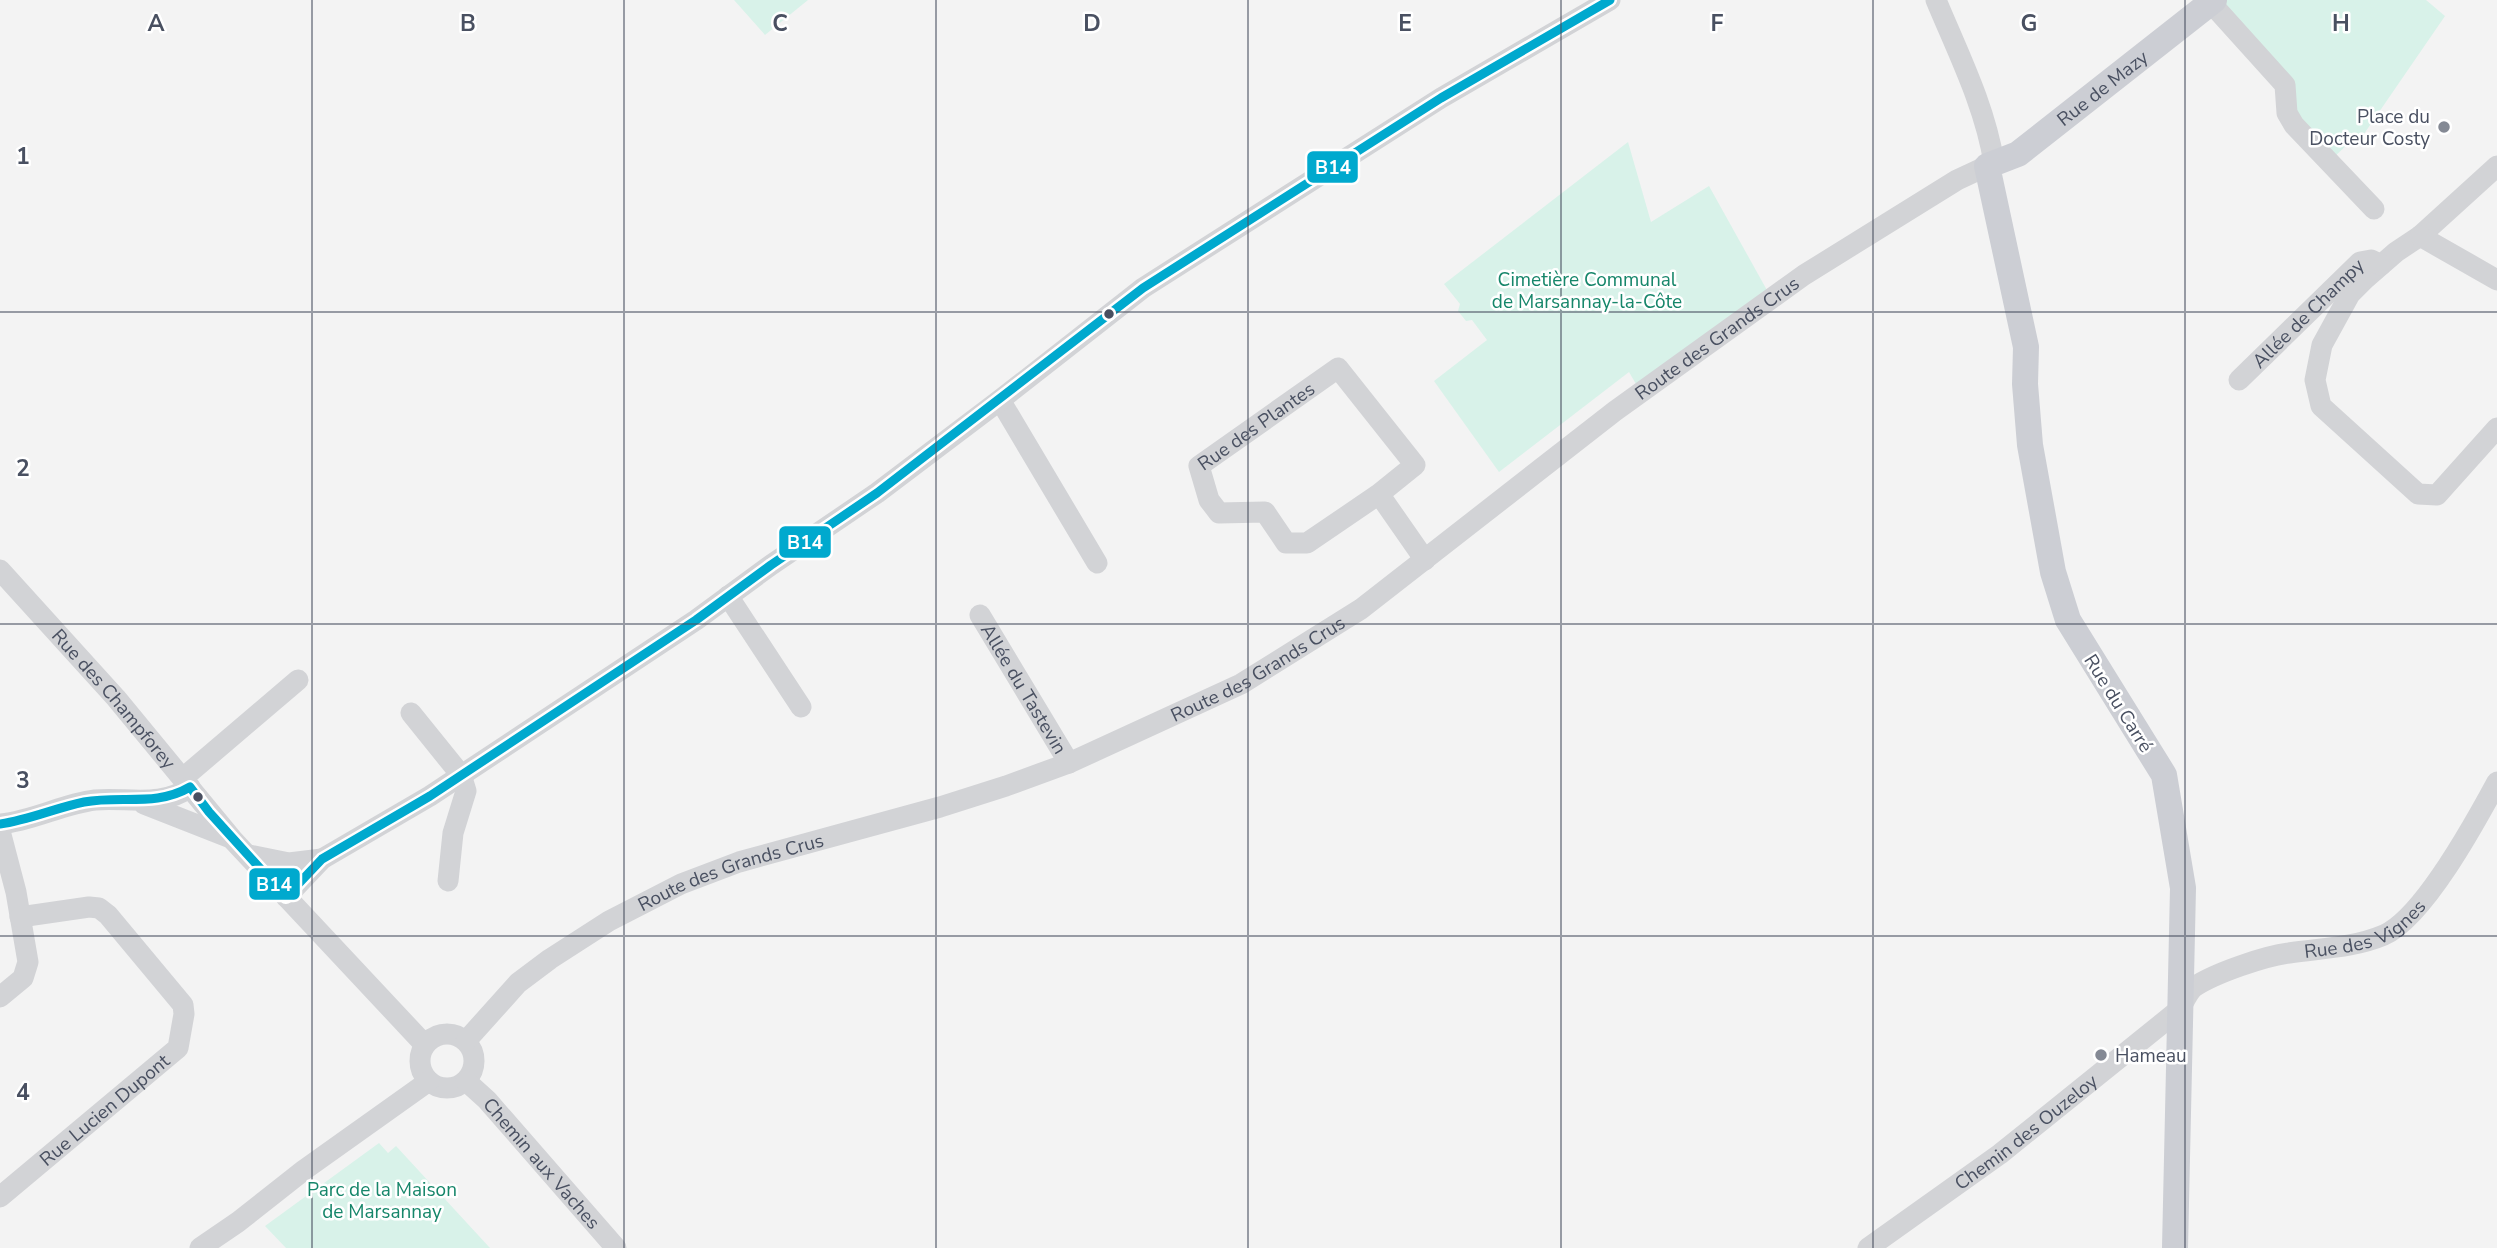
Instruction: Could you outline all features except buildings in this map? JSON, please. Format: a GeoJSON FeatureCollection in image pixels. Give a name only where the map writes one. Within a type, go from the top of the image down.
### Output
{"type":"FeatureCollection","features":[{"type":"Feature","properties":{"kind":"main road","name":"Rue de Mazy"},"geometry":{"type":"LineString","coordinates":[[1991,165],[2018,154],[2049,132],[2212,1]]}},
{"type":"Feature","properties":{"kind":"main road","name":"Rue du Carré"},"geometry":{"type":"LineString","coordinates":[[1991,165],[2026,346],[2025,384],[2030,445],[2053,572],[2068,620],[2164,775],[2183,888],[2175,1248]]}},
{"type":"Feature","properties":{"kind":"street"},"geometry":{"type":"LineString","coordinates":[[280,891],[322,859],[461,775],[877,493],[1143,288],[1441,98],[1610,0]]}},
{"type":"Feature","properties":{"kind":"street"},"geometry":{"type":"LineString","coordinates":[[1936,0],[1990,137],[1991,165]]}},
{"type":"Feature","properties":{"kind":"street"},"geometry":{"type":"LineString","coordinates":[[2212,1],[2286,85],[2287,113],[2294,125],[2374,209]]}},
{"type":"Feature","properties":{"kind":"street","name":"Route des Grands Crus"},"geometry":{"type":"LineString","coordinates":[[466,1041],[518,983],[550,959],[609,921],[681,884],[739,862],[940,807],[1069,763],[1241,684],[1361,609],[1615,411],[1804,275],[1957,180],[1991,165]]}},
{"type":"Feature","properties":{"kind":"street"},"geometry":{"type":"LineString","coordinates":[[2497,166],[2420,236],[2381,265],[2350,294],[2322,345],[2315,380],[2321,406],[2418,494],[2437,495],[2497,428]]}},
{"type":"Feature","properties":{"kind":"street"},"geometry":{"type":"LineString","coordinates":[[2420,236],[2497,280]]}},
{"type":"Feature","properties":{"kind":"street","name":"Allée de Champy"},"geometry":{"type":"LineString","coordinates":[[2239,380],[2360,262],[2371,260],[2381,265]]}},
{"type":"Feature","properties":{"kind":"street","name":"Rue des Plantes"},"geometry":{"type":"LineString","coordinates":[[1338,368],[1415,465],[1379,494],[1307,544],[1286,543],[1265,512],[1219,513],[1209,500],[1199,466],[1338,368]]}},
{"type":"Feature","properties":{"kind":"street"},"geometry":{"type":"LineString","coordinates":[[1000,400],[1097,563]]}},
{"type":"Feature","properties":{"kind":"street"},"geometry":{"type":"LineString","coordinates":[[1379,494],[1425,560]]}},
{"type":"Feature","properties":{"kind":"street","name":"Rue des Champforey"},"geometry":{"type":"LineString","coordinates":[[0,570],[116,698],[280,891],[425,1045]]}},
{"type":"Feature","properties":{"kind":"street"},"geometry":{"type":"LineString","coordinates":[[728,596],[801,707]]}},
{"type":"Feature","properties":{"kind":"street","name":"Allée du Tastevin"},"geometry":{"type":"LineString","coordinates":[[980,615],[1069,763]]}},
{"type":"Feature","properties":{"kind":"street"},"geometry":{"type":"LineString","coordinates":[[0,824],[29,819],[75,804],[98,800],[173,797],[191,789],[298,680]]}},
{"type":"Feature","properties":{"kind":"street"},"geometry":{"type":"LineString","coordinates":[[411,713],[461,775],[466,791],[453,833],[448,881]]}},
{"type":"Feature","properties":{"kind":"street","name":"Rue des Vignes"},"geometry":{"type":"LineString","coordinates":[[2180,1009],[2192,988],[2253,962],[2289,953],[2335,949],[2384,935],[2428,895],[2497,782]]}},
{"type":"Feature","properties":{"kind":"street"},"geometry":{"type":"LineString","coordinates":[[190,821],[191,789]]}},
{"type":"Feature","properties":{"kind":"street"},"geometry":{"type":"LineString","coordinates":[[132,800],[190,821],[241,847],[289,863],[322,859]]}},
{"type":"Feature","properties":{"kind":"street"},"geometry":{"type":"LineString","coordinates":[[0,831],[16,892],[28,962],[23,978],[0,997]]}},
{"type":"Feature","properties":{"kind":"street"},"geometry":{"type":"LineString","coordinates":[[280,891],[289,863]]}},
{"type":"Feature","properties":{"kind":"street","name":"Rue Lucien Dupont"},"geometry":{"type":"LineString","coordinates":[[0,1198],[178,1048],[184,1014],[183,1005],[163,980],[99,908],[89,907],[20,917]]}},
{"type":"Feature","properties":{"kind":"street","name":"Chemin des Ouzeloy"},"geometry":{"type":"LineString","coordinates":[[1867,1248],[2000,1154],[2180,1009]]}},
{"type":"Feature","properties":{"kind":"street"},"geometry":{"type":"LineString","coordinates":[[449,1034],[466,1041],[475,1061],[466,1081],[449,1088],[429,1081],[421,1069],[420,1061],[425,1045],[432,1039],[449,1034]]}},
{"type":"Feature","properties":{"kind":"street"},"geometry":{"type":"LineString","coordinates":[[200,1248],[429,1081]]}},
{"type":"Feature","properties":{"kind":"street","name":"Chemin aux Vaches"},"geometry":{"type":"LineString","coordinates":[[466,1081],[487,1100],[616,1248]]}},
{"type":"Feature","properties":{"kind":"green space"},"geometry":{"type":"Polygon","coordinates":[[[734,0],[808,0],[765,35],[734,0]]]}},
{"type":"Feature","properties":{"kind":"green space"},"geometry":{"type":"Polygon","coordinates":[[[2227,0],[2426,0],[2445,16],[2355,147],[2350,142],[2332,159],[2218,8],[2227,0]]]}},
{"type":"Feature","properties":{"kind":"green space","name":"Cimetière Communal de Marsannay-la-Côte"},"geometry":{"type":"Polygon","coordinates":[[[1628,142],[1651,222],[1709,186],[1768,292],[1636,384],[1629,372],[1499,472],[1434,381],[1487,340],[1472,320],[1466,321],[1458,311],[1460,304],[1444,284],[1628,142]]]}},
{"type":"Feature","properties":{"kind":"green space","name":"Parc de la Maison de Marsannay"},"geometry":{"type":"Polygon","coordinates":[[[379,1143],[388,1153],[396,1146],[490,1248],[286,1248],[265,1226],[379,1143]]]}},
{"type":"Feature","properties":{"kind":"transit line","name":"B14"},"geometry":{"type":"LineString","coordinates":[[0,824],[84,802],[151,799],[190,787],[209,812],[286,897],[322,859],[430,796],[696,620],[877,493],[1143,288],[1441,98],[1610,0]]}},
{"type":"Feature","properties":{"kind":"place","name":"Place du Docteur Costy"},"geometry":{"type":"Point","coordinates":[2444,127]}},
{"type":"Feature","properties":{"kind":"place","name":"Hameau"},"geometry":{"type":"Point","coordinates":[2101,1055]}}]}
